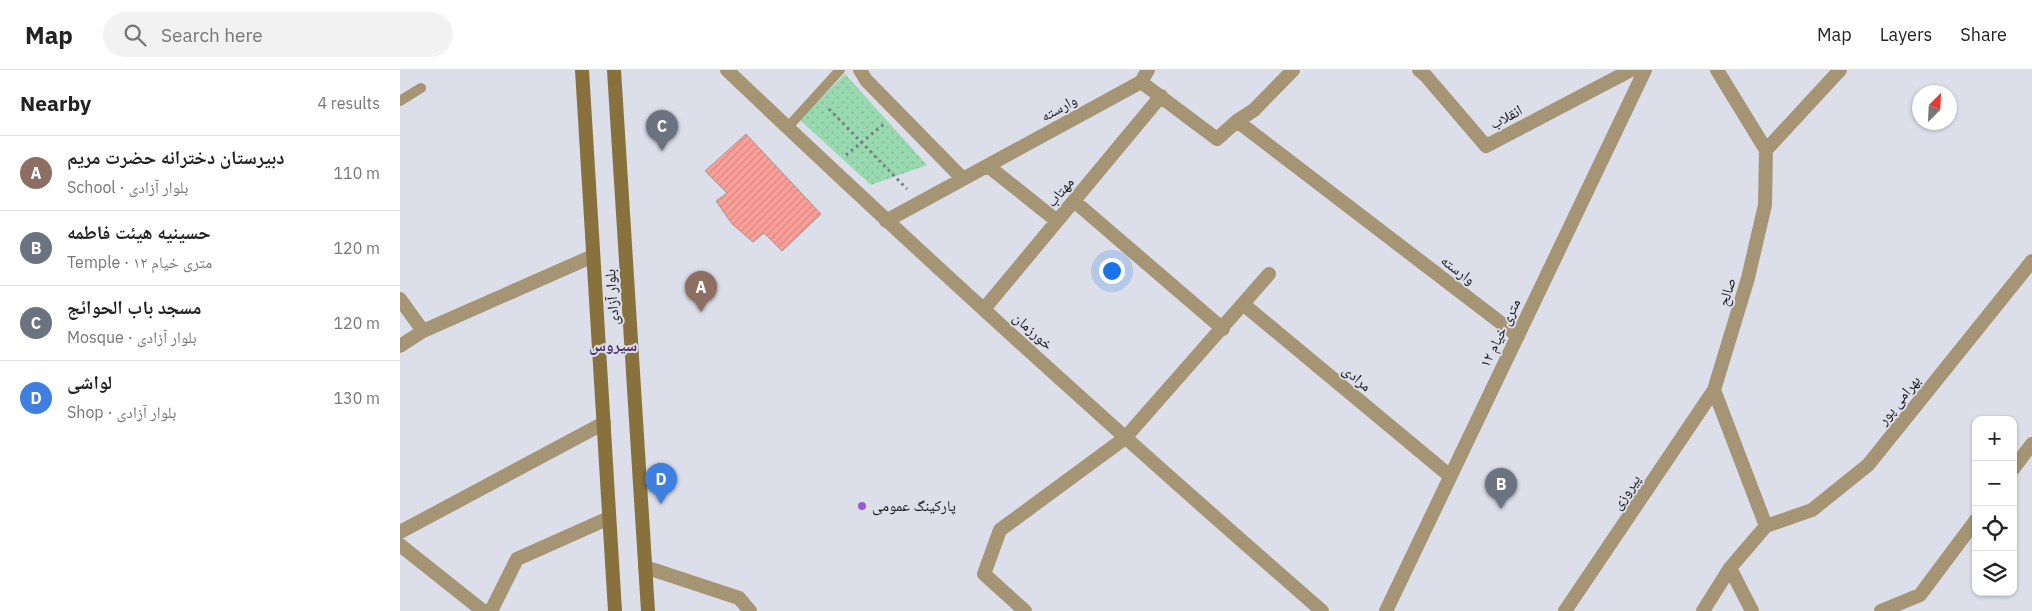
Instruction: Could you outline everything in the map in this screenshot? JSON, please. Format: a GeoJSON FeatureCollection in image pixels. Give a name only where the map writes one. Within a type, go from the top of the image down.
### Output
{"type":"FeatureCollection","features":[{"type":"Feature","properties":{"kind":"main road","name":"بلوار آزادی"},"geometry":{"type":"LineString","coordinates":[[582,70],[615,611]]}},
{"type":"Feature","properties":{"kind":"main road","name":"بلوار آزادی"},"geometry":{"type":"LineString","coordinates":[[614,70],[648,611]]}},
{"type":"Feature","properties":{"kind":"street","name":"خورزمان"},"geometry":{"type":"LineString","coordinates":[[727,70],[886,221],[1126,438],[1322,611]]}},
{"type":"Feature","properties":{"kind":"street"},"geometry":{"type":"LineString","coordinates":[[860,70],[866,80],[963,179]]}},
{"type":"Feature","properties":{"kind":"street","name":"وارسته"},"geometry":{"type":"LineString","coordinates":[[886,221],[988,166],[1144,76],[1161,96],[1217,139],[1237,121],[1254,110],[1293,70]]}},
{"type":"Feature","properties":{"kind":"street","name":"انقلاب"},"geometry":{"type":"LineString","coordinates":[[1418,70],[1426,76],[1486,146],[1631,70]]}},
{"type":"Feature","properties":{"kind":"street","name":"۱۲ متری خیام"},"geometry":{"type":"LineString","coordinates":[[1386,611],[1645,70]]}},
{"type":"Feature","properties":{"kind":"street"},"geometry":{"type":"LineString","coordinates":[[1717,70],[1766,150],[1840,70]]}},
{"type":"Feature","properties":{"kind":"street","name":"مهتاب"},"geometry":{"type":"LineString","coordinates":[[984,309],[1161,96]]}},
{"type":"Feature","properties":{"kind":"street","name":"وارسته"},"geometry":{"type":"LineString","coordinates":[[1237,121],[1518,336]]}},
{"type":"Feature","properties":{"kind":"street","name":"صالح"},"geometry":{"type":"LineString","coordinates":[[1714,390],[1748,278],[1764,205],[1766,150]]}},
{"type":"Feature","properties":{"kind":"street"},"geometry":{"type":"LineString","coordinates":[[988,166],[1057,221]]}},
{"type":"Feature","properties":{"kind":"street"},"geometry":{"type":"LineString","coordinates":[[1074,201],[1223,328]]}},
{"type":"Feature","properties":{"kind":"street"},"geometry":{"type":"LineString","coordinates":[[400,346],[423,332],[593,256]]}},
{"type":"Feature","properties":{"kind":"street","name":"بهرامی پور"},"geometry":{"type":"LineString","coordinates":[[1766,526],[1812,510],[1868,465],[2032,261]]}},
{"type":"Feature","properties":{"kind":"street"},"geometry":{"type":"LineString","coordinates":[[1024,611],[984,574],[1000,530],[1126,438],[1269,274]]}},
{"type":"Feature","properties":{"kind":"street"},"geometry":{"type":"LineString","coordinates":[[400,298],[423,332]]}},
{"type":"Feature","properties":{"kind":"street","name":"مرادی"},"geometry":{"type":"LineString","coordinates":[[1243,304],[1450,476]]}},
{"type":"Feature","properties":{"kind":"street"},"geometry":{"type":"LineString","coordinates":[[1703,611],[1730,568],[1766,526],[1714,390]]}},
{"type":"Feature","properties":{"kind":"street","name":"پیروزی"},"geometry":{"type":"LineString","coordinates":[[1565,611],[1714,390]]}},
{"type":"Feature","properties":{"kind":"street"},"geometry":{"type":"LineString","coordinates":[[400,532],[604,424]]}},
{"type":"Feature","properties":{"kind":"street"},"geometry":{"type":"LineString","coordinates":[[2017,464],[2032,444]]}},
{"type":"Feature","properties":{"kind":"street"},"geometry":{"type":"LineString","coordinates":[[491,611],[517,559],[609,518]]}},
{"type":"Feature","properties":{"kind":"street"},"geometry":{"type":"LineString","coordinates":[[1883,611],[1920,595],[1972,525]]}},
{"type":"Feature","properties":{"kind":"street"},"geometry":{"type":"LineString","coordinates":[[400,545],[483,611]]}},
{"type":"Feature","properties":{"kind":"street"},"geometry":{"type":"LineString","coordinates":[[645,567],[739,598],[750,611]]}},
{"type":"Feature","properties":{"kind":"street"},"geometry":{"type":"LineString","coordinates":[[1730,568],[1752,611]]}},
{"type":"Feature","properties":{"kind":"lane"},"geometry":{"type":"LineString","coordinates":[[787,128],[840,70]]}},
{"type":"Feature","properties":{"kind":"lane"},"geometry":{"type":"LineString","coordinates":[[400,101],[420,88]]}},
{"type":"Feature","properties":{"kind":"path"},"geometry":{"type":"LineString","coordinates":[[816,96],[920,202]]}},
{"type":"Feature","properties":{"kind":"path"},"geometry":{"type":"LineString","coordinates":[[830,168],[898,113]]}},
{"type":"Feature","properties":{"kind":"green space"},"geometry":{"type":"Polygon","coordinates":[[[845,74],[927,165],[871,185],[800,120],[845,74]]]}},
{"type":"Feature","properties":{"kind":"building"},"geometry":{"type":"Polygon","coordinates":[[[746,134],[821,214],[782,251],[764,233],[753,242],[732,224],[716,201],[727,193],[705,171],[746,134]]]}},
{"type":"Feature","properties":{"kind":"place","name":"مسجد باب الحوائج"},"geometry":{"type":"Point","coordinates":[662,151]}},
{"type":"Feature","properties":{"kind":"place","name":"دبیرستان دخترانه حضرت مریم"},"geometry":{"type":"Point","coordinates":[701,312]}},
{"type":"Feature","properties":{"kind":"place","name":"لواشی"},"geometry":{"type":"Point","coordinates":[661,504]}},
{"type":"Feature","properties":{"kind":"place","name":"پارکینگ عمومی"},"geometry":{"type":"Point","coordinates":[862,506]}},
{"type":"Feature","properties":{"kind":"place","name":"حسینیه هیئت فاطمه"},"geometry":{"type":"Point","coordinates":[1501,509]}},
{"type":"Feature","properties":{"kind":"district","name":"سیروس"},"geometry":{"type":"Point","coordinates":[613,345]}}]}
